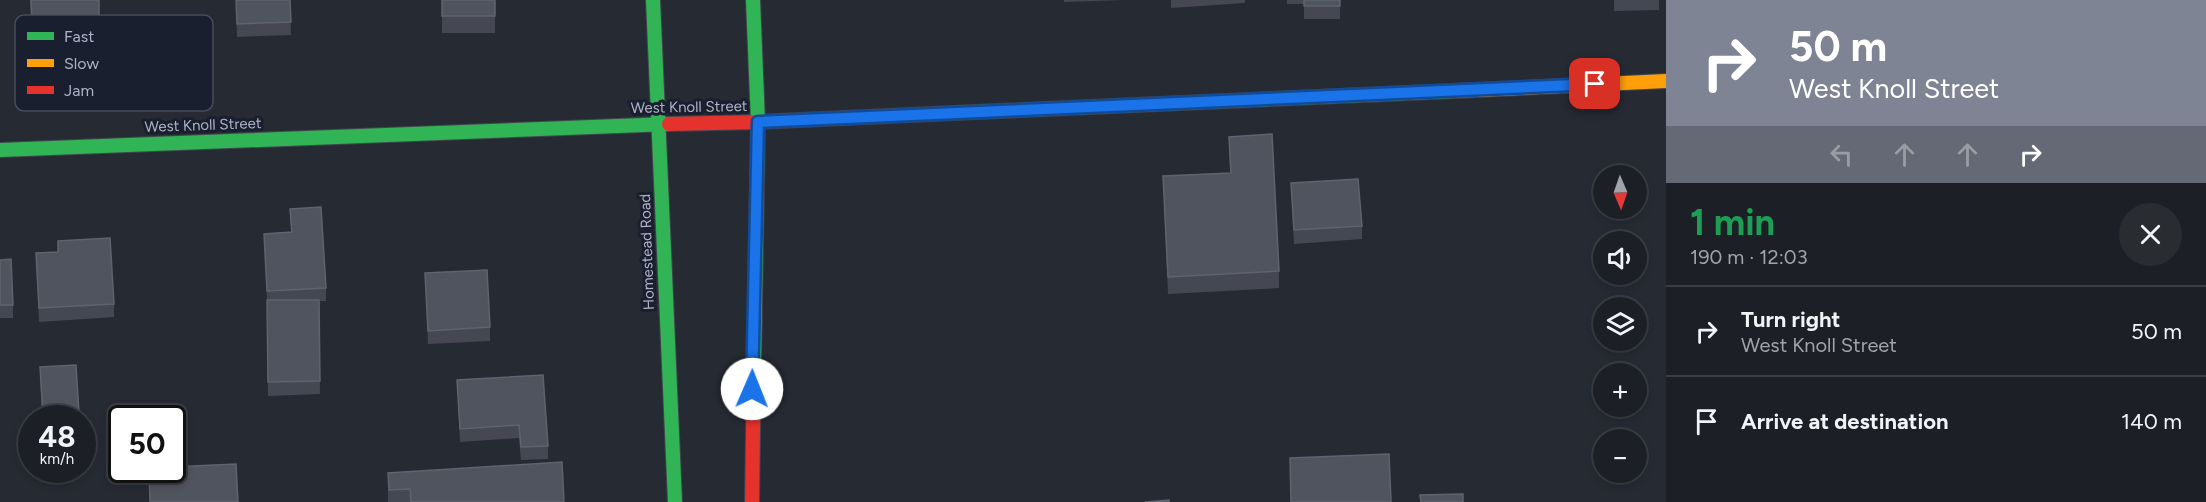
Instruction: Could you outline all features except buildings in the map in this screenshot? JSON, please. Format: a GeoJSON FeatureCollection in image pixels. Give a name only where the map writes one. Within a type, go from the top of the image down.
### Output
{"type":"FeatureCollection","features":[{"type":"Feature","properties":{"kind":"street","name":"Homestead Road"},"geometry":{"type":"LineString","coordinates":[[652,0],[675,502]]}},
{"type":"Feature","properties":{"kind":"street"},"geometry":{"type":"LineString","coordinates":[[752,502],[758,122],[753,0]]}},
{"type":"Feature","properties":{"kind":"street","name":"West Knoll Street"},"geometry":{"type":"LineString","coordinates":[[0,150],[758,122],[1666,81]]}},
{"type":"Feature","properties":{"kind":"street"},"geometry":{"type":"LineString","coordinates":[[662,502],[670,410]]}},
{"type":"Feature","properties":{"kind":"street"},"geometry":{"type":"LineString","coordinates":[[752,411],[764,502]]}},
{"type":"Feature","properties":{"kind":"traffic: fast"},"geometry":{"type":"LineString","coordinates":[[653,0],[675,502]]}},
{"type":"Feature","properties":{"kind":"traffic: fast"},"geometry":{"type":"LineString","coordinates":[[753,0],[758,122],[754,363]]}},
{"type":"Feature","properties":{"kind":"traffic: fast"},"geometry":{"type":"LineString","coordinates":[[976,112],[1477,90]]}},
{"type":"Feature","properties":{"kind":"traffic: fast"},"geometry":{"type":"LineString","coordinates":[[0,150],[669,124]]}},
{"type":"Feature","properties":{"kind":"traffic: slow"},"geometry":{"type":"LineString","coordinates":[[1477,90],[1666,81]]}},
{"type":"Feature","properties":{"kind":"traffic: jam"},"geometry":{"type":"LineString","coordinates":[[669,124],[976,112]]}},
{"type":"Feature","properties":{"kind":"traffic: jam"},"geometry":{"type":"LineString","coordinates":[[752,502],[754,363]]}},
{"type":"Feature","properties":{"kind":"route"},"geometry":{"type":"LineString","coordinates":[[752,389],[758,122],[1595,84]]}}]}
